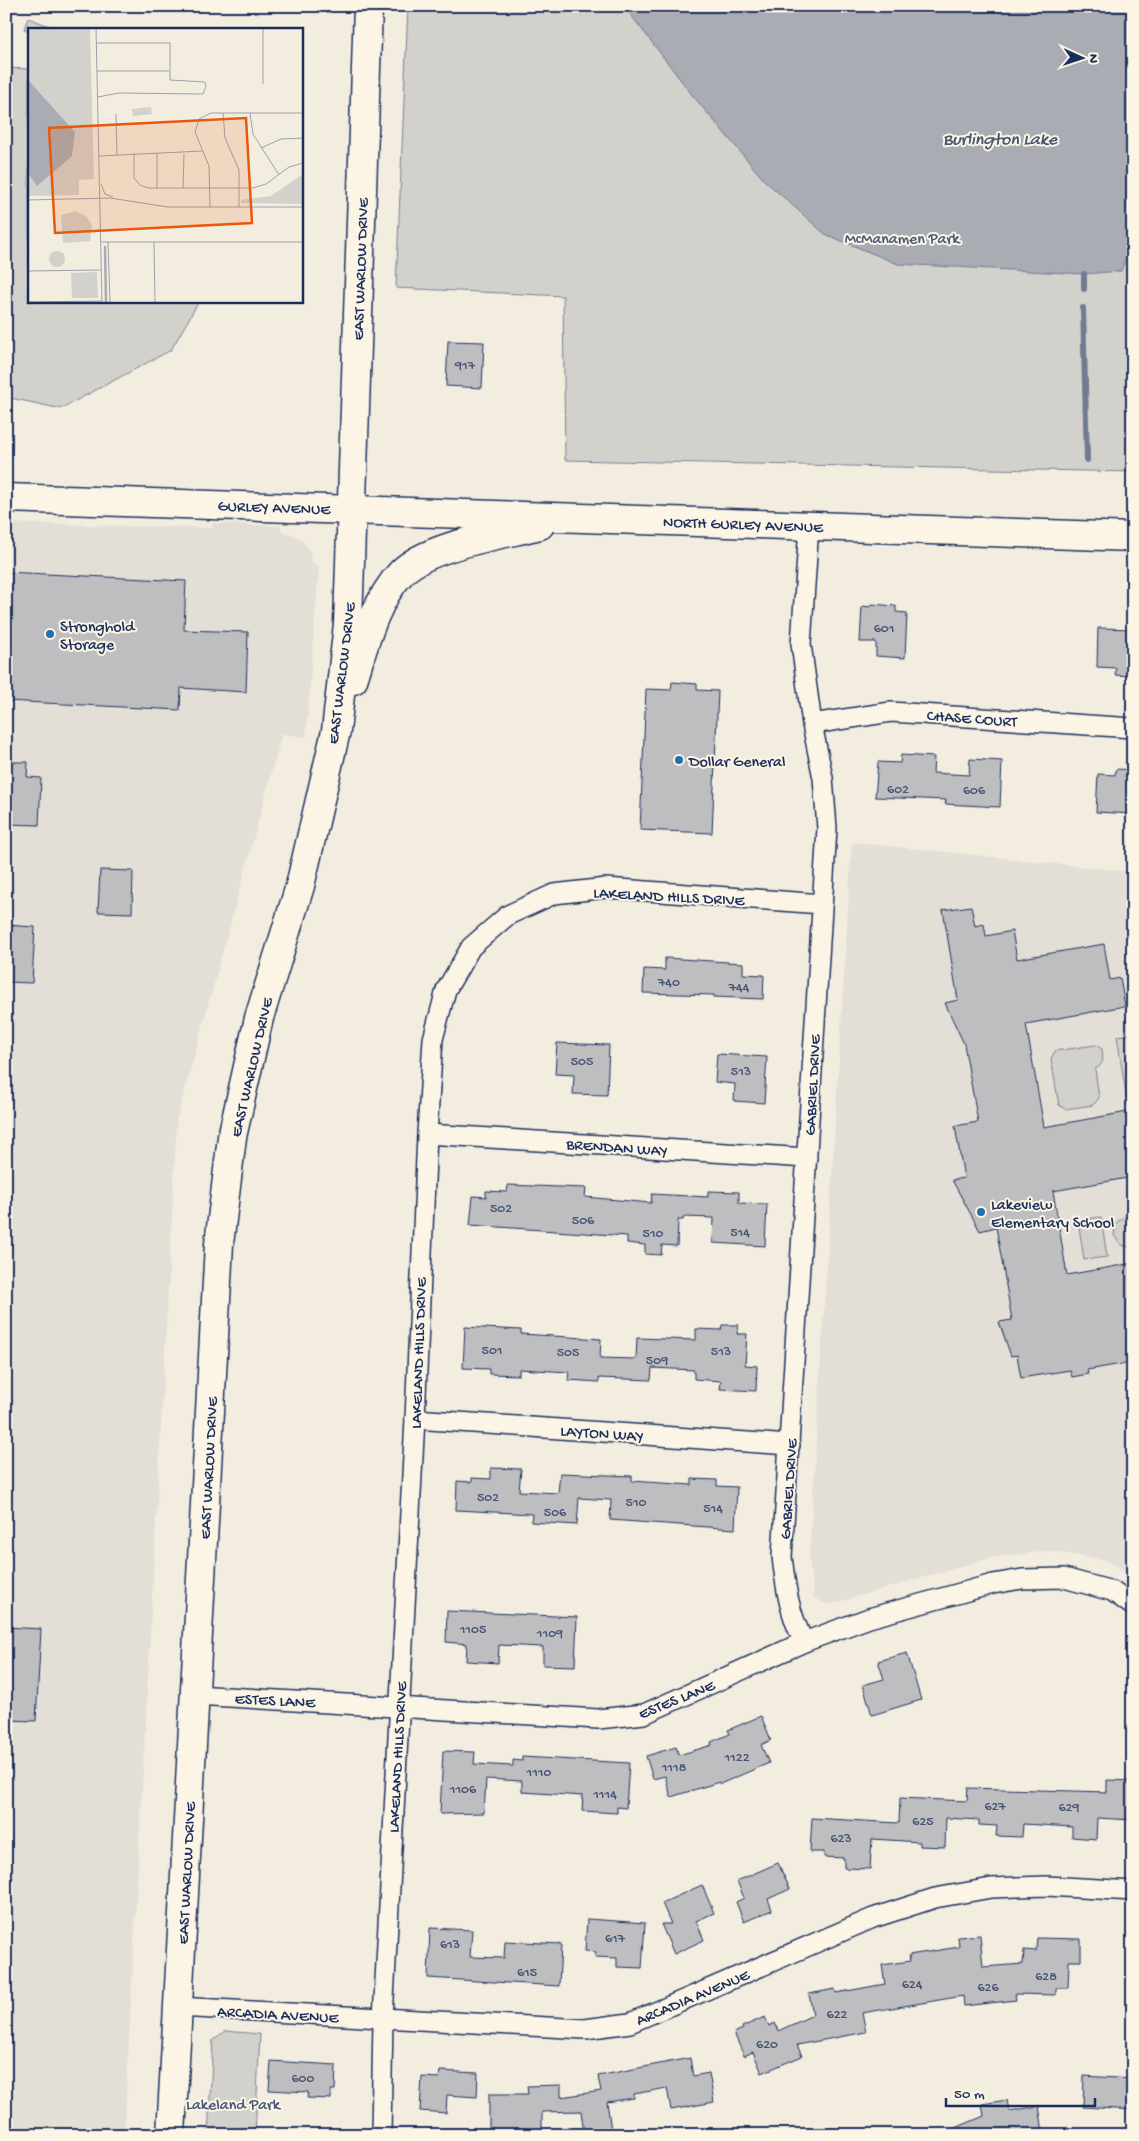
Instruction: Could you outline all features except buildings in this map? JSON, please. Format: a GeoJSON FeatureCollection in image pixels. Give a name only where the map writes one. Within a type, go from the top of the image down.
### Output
{"type":"FeatureCollection","features":[{"type":"Feature","properties":{"kind":"street","name":"EAST WARLOW DRIVE"},"geometry":{"type":"LineString","coordinates":[[171,2135],[219,1244],[232,1137],[260,1018],[300,886],[336,731],[348,624],[368,6]]}},
{"type":"Feature","properties":{"kind":"street","name":"GURLEY AVENUE"},"geometry":{"type":"LineString","coordinates":[[6,498],[353,508]]}},
{"type":"Feature","properties":{"kind":"street","name":"NORTH GURLEY AVENUE"},"geometry":{"type":"LineString","coordinates":[[353,508],[1133,537]]}},
{"type":"Feature","properties":{"kind":"street"},"geometry":{"type":"LineString","coordinates":[[336,731],[367,637],[388,590],[402,572],[437,551],[574,517]]}},
{"type":"Feature","properties":{"kind":"street","name":"GABRIEL DRIVE"},"geometry":{"type":"LineString","coordinates":[[804,1642],[792,1618],[786,1591],[782,1557],[827,828],[823,778],[812,724],[801,644],[809,526]]}},
{"type":"Feature","properties":{"kind":"street","name":"CHASE COURT"},"geometry":{"type":"LineString","coordinates":[[812,724],[890,712],[1133,728]]}},
{"type":"Feature","properties":{"kind":"street","name":"LAKELAND HILLS DRIVE"},"geometry":{"type":"LineString","coordinates":[[381,2135],[383,2018],[398,1706],[415,1419],[427,1134],[433,1039],[446,990],[471,947],[508,915],[554,894],[606,888],[822,904]]}},
{"type":"Feature","properties":{"kind":"street","name":"BRENDAN WAY"},"geometry":{"type":"LineString","coordinates":[[427,1134],[807,1158]]}},
{"type":"Feature","properties":{"kind":"street","name":"LAYTON WAY"},"geometry":{"type":"LineString","coordinates":[[415,1419],[790,1445]]}},
{"type":"Feature","properties":{"kind":"street","name":"ESTES LANE"},"geometry":{"type":"LineString","coordinates":[[195,1695],[598,1719],[644,1714],[804,1642],[869,1618],[992,1584],[1022,1579],[1064,1578],[1112,1591],[1133,1606]]}},
{"type":"Feature","properties":{"kind":"street","name":"ARCADIA AVENUE"},"geometry":{"type":"LineString","coordinates":[[177,2007],[585,2029],[630,2023],[873,1918],[935,1898],[1000,1888],[1047,1886],[1133,1891]]}},
{"type":"Feature","properties":{"kind":"shaded area"},"geometry":{"type":"Polygon","coordinates":[[[6,523],[212,528],[213,523],[281,526],[281,532],[293,534],[302,540],[310,551],[312,564],[319,566],[306,737],[282,734],[177,1119],[124,2135],[6,2135],[6,523]]]}},
{"type":"Feature","properties":{"kind":"shaded area","name":"Lakeview Elementary School"},"geometry":{"type":"Polygon","coordinates":[[[852,842],[1133,872],[1133,1576],[1105,1560],[1049,1551],[990,1558],[828,1605],[814,1598],[809,1558],[852,842]]]}},
{"type":"Feature","properties":{"kind":"green space","name":"McManamen Park"},"geometry":{"type":"Polygon","coordinates":[[[408,6],[1133,6],[1133,472],[565,460],[563,296],[396,288],[408,6]]]}},
{"type":"Feature","properties":{"kind":"green space"},"geometry":{"type":"Polygon","coordinates":[[[28,18],[54,28],[28,28],[28,31],[24,29],[28,18]]]}},
{"type":"Feature","properties":{"kind":"green space"},"geometry":{"type":"Polygon","coordinates":[[[6,68],[28,69],[28,302],[198,302],[171,350],[64,407],[57,408],[6,397],[6,68]]]}},
{"type":"Feature","properties":{"kind":"green space"},"geometry":{"type":"Polygon","coordinates":[[[1133,1034],[1133,1106],[1128,1107],[1117,1036],[1133,1034]]]}},
{"type":"Feature","properties":{"kind":"green space"},"geometry":{"type":"Polygon","coordinates":[[[1095,1045],[1102,1049],[1103,1059],[1101,1064],[1095,1069],[1099,1098],[1093,1105],[1065,1109],[1059,1105],[1051,1059],[1055,1051],[1095,1045]]]}},
{"type":"Feature","properties":{"kind":"green space"},"geometry":{"type":"Polygon","coordinates":[[[1133,1211],[1133,1249],[1120,1244],[1114,1235],[1116,1223],[1133,1211]]]}},
{"type":"Feature","properties":{"kind":"green space"},"geometry":{"type":"Polygon","coordinates":[[[1101,1217],[1107,1257],[1084,1260],[1078,1220],[1101,1217]]]}},
{"type":"Feature","properties":{"kind":"green space","name":"Lakeland Park"},"geometry":{"type":"Polygon","coordinates":[[[225,2031],[260,2034],[255,2135],[208,2135],[213,2040],[225,2031]]]}},
{"type":"Feature","properties":{"kind":"water","name":"Burlington Lake"},"geometry":{"type":"Polygon","coordinates":[[[624,6],[1133,6],[1133,238],[1121,271],[1084,274],[898,264],[825,234],[765,181],[693,96],[624,6]]]}},
{"type":"Feature","properties":{"kind":"waterway"},"geometry":{"type":"LineString","coordinates":[[1084,274],[1084,289]]}},
{"type":"Feature","properties":{"kind":"waterway"},"geometry":{"type":"LineString","coordinates":[[1083,308],[1087,460]]}},
{"type":"Feature","properties":{"kind":"place","name":"Stronghold Storage"},"geometry":{"type":"Point","coordinates":[50,634]}},
{"type":"Feature","properties":{"kind":"place","name":"Dollar General"},"geometry":{"type":"Point","coordinates":[679,760]}},
{"type":"Feature","properties":{"kind":"place","name":"Lakeview Elementary School"},"geometry":{"type":"Point","coordinates":[981,1212]}}]}
